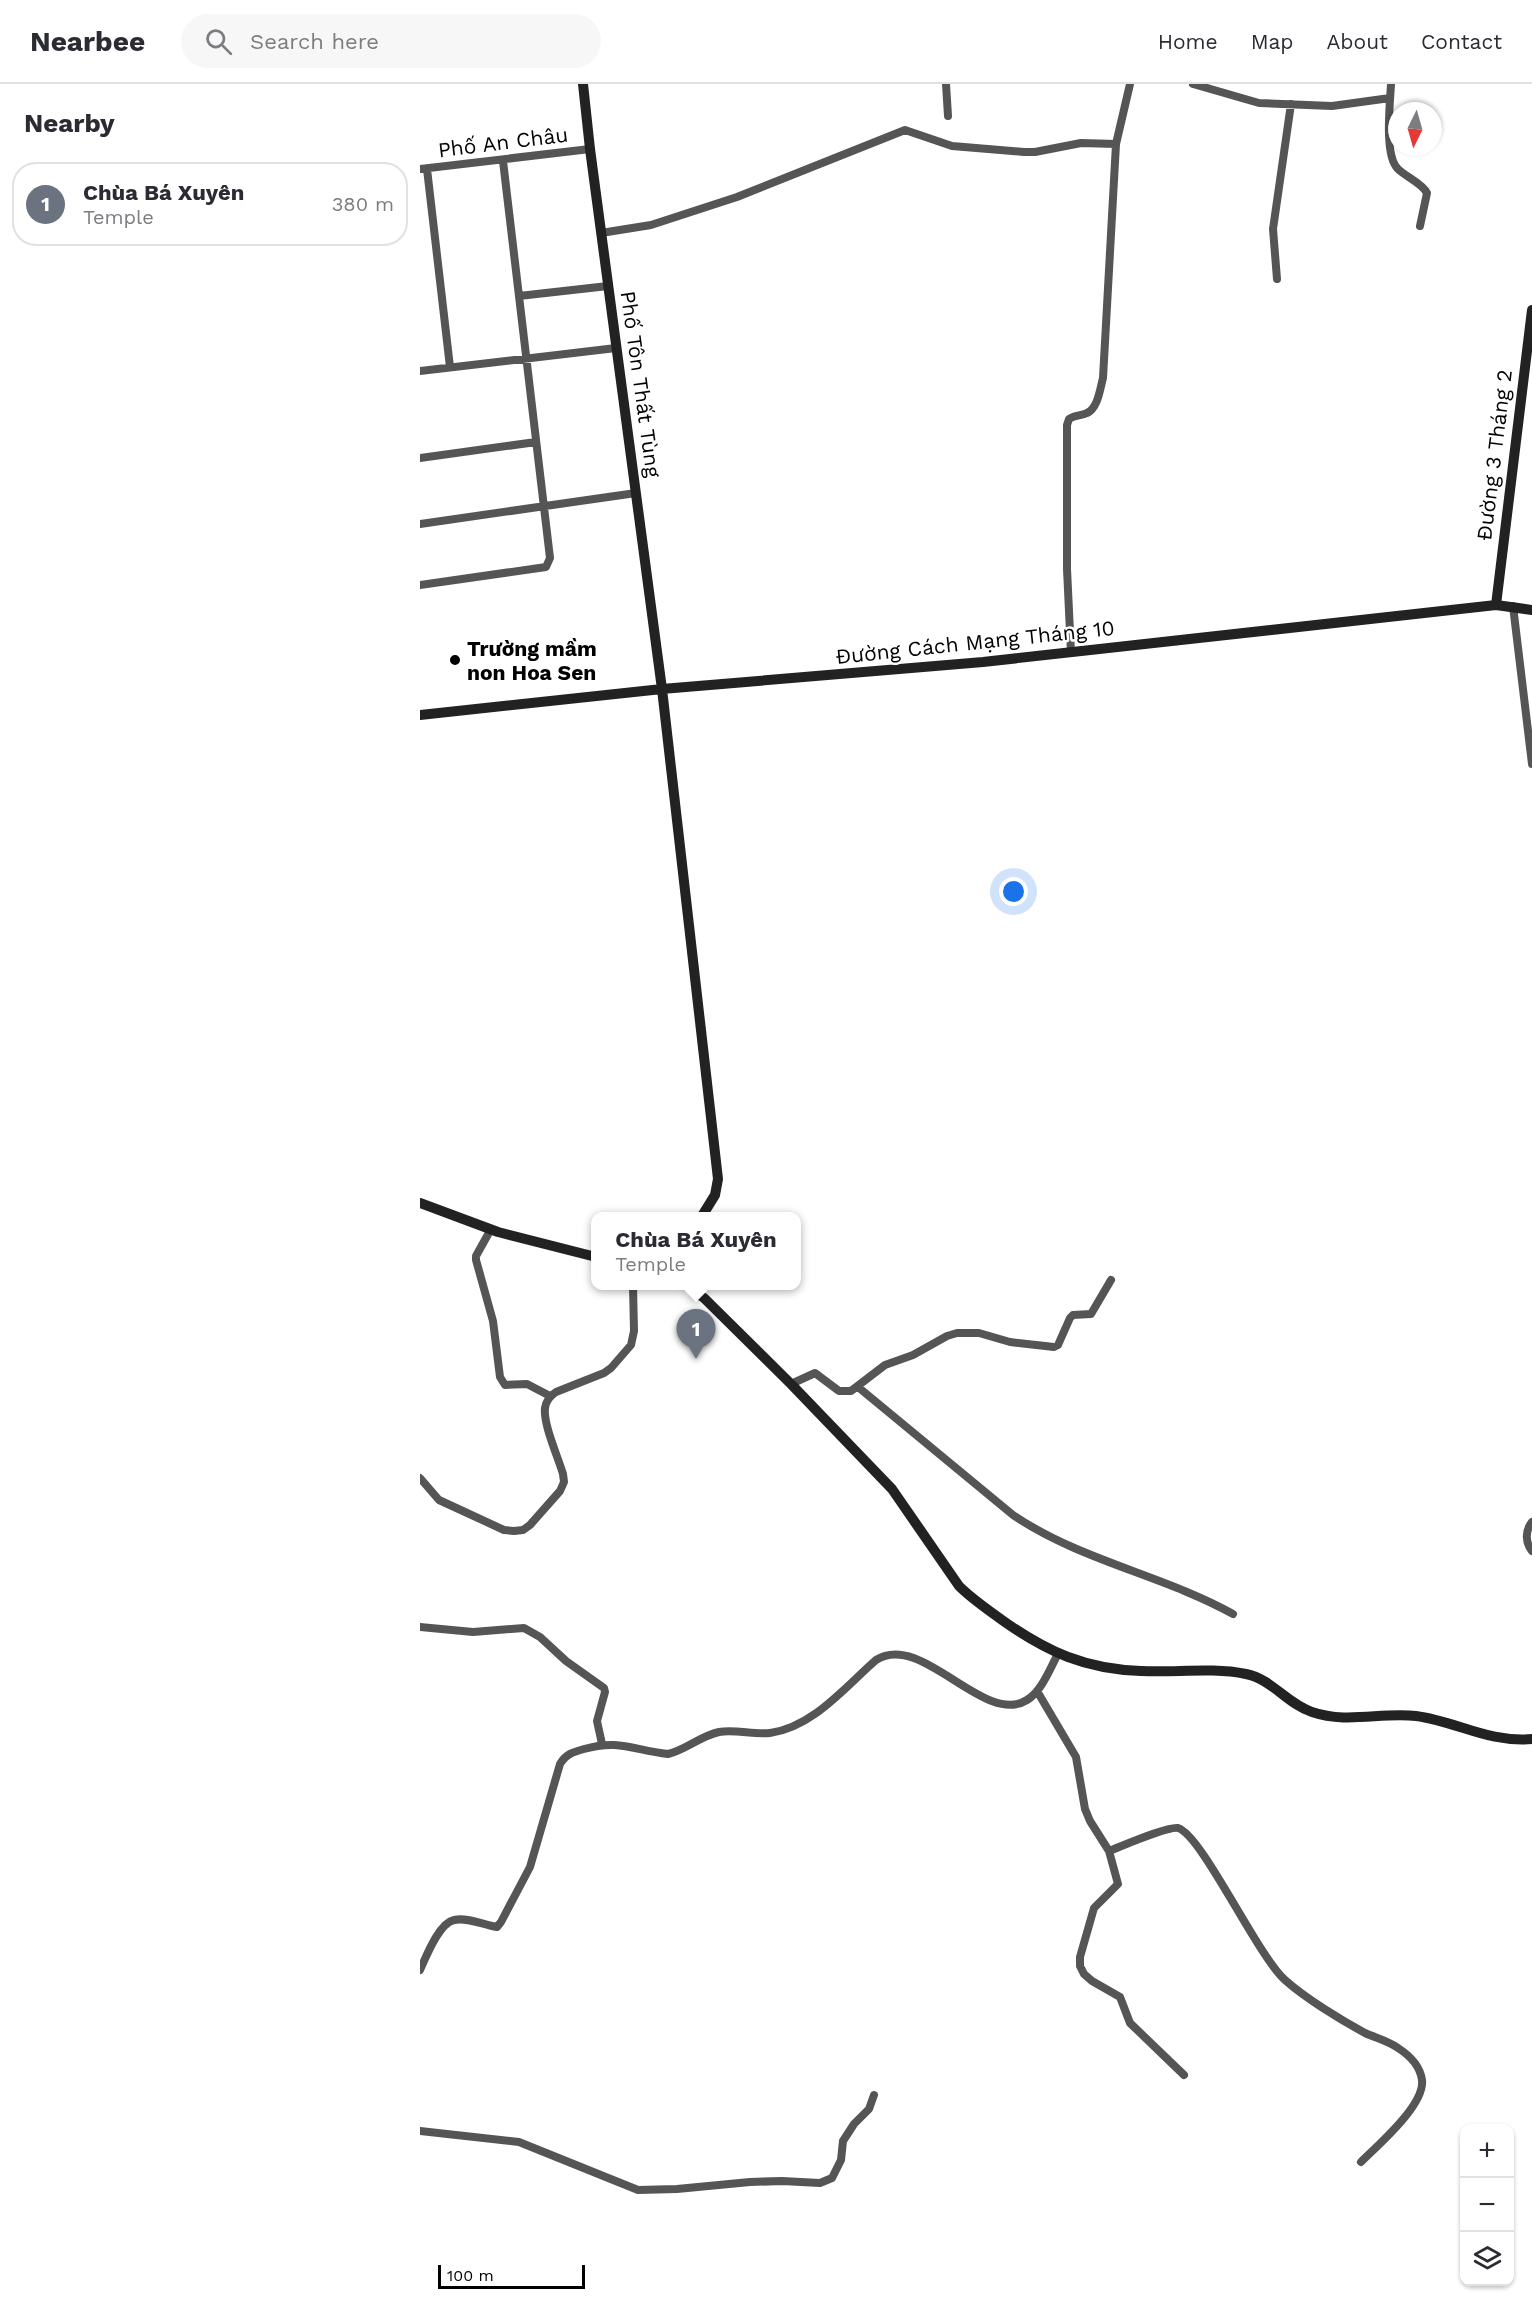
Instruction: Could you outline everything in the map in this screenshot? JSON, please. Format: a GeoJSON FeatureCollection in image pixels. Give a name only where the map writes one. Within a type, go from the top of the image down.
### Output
{"type":"FeatureCollection","features":[{"type":"Feature","properties":{"kind":"street","name":"Phố Tôn Thất Tùng"},"geometry":{"type":"LineString","coordinates":[[584,84],[590,149],[662,689],[718,1179],[715,1195],[704,1212]]}},
{"type":"Feature","properties":{"kind":"street"},"geometry":{"type":"LineString","coordinates":[[946,84],[948,116]]}},
{"type":"Feature","properties":{"kind":"street"},"geometry":{"type":"LineString","coordinates":[[1071,653],[1067,588],[1067,425],[1069,419],[1093,409],[1103,378],[1116,144],[1130,84]]}},
{"type":"Feature","properties":{"kind":"street"},"geometry":{"type":"LineString","coordinates":[[1193,84],[1251,102],[1345,105],[1390,98]]}},
{"type":"Feature","properties":{"kind":"street"},"geometry":{"type":"LineString","coordinates":[[1390,84],[1390,154],[1397,168],[1423,187],[1427,193],[1420,226]]}},
{"type":"Feature","properties":{"kind":"street"},"geometry":{"type":"LineString","coordinates":[[1277,279],[1273,229],[1291,104]]}},
{"type":"Feature","properties":{"kind":"street"},"geometry":{"type":"LineString","coordinates":[[601,233],[651,225],[736,197],[905,130],[952,146],[1024,152],[1081,143],[1116,144]]}},
{"type":"Feature","properties":{"kind":"street","name":"Phố An Châu"},"geometry":{"type":"LineString","coordinates":[[423,169],[590,149]]}},
{"type":"Feature","properties":{"kind":"street"},"geometry":{"type":"LineString","coordinates":[[420,585],[546,567],[550,558],[503,161]]}},
{"type":"Feature","properties":{"kind":"street"},"geometry":{"type":"LineString","coordinates":[[423,169],[450,367]]}},
{"type":"Feature","properties":{"kind":"street"},"geometry":{"type":"LineString","coordinates":[[519,296],[608,286]]}},
{"type":"Feature","properties":{"kind":"street","name":"Đường 3 Tháng 2"},"geometry":{"type":"LineString","coordinates":[[1496,605],[1532,310]]}},
{"type":"Feature","properties":{"kind":"street"},"geometry":{"type":"LineString","coordinates":[[420,371],[616,348]]}},
{"type":"Feature","properties":{"kind":"street"},"geometry":{"type":"LineString","coordinates":[[420,458],[536,442]]}},
{"type":"Feature","properties":{"kind":"street"},"geometry":{"type":"LineString","coordinates":[[420,524],[636,493]]}},
{"type":"Feature","properties":{"kind":"street","name":"Đường Cách Mạng Tháng 10"},"geometry":{"type":"LineString","coordinates":[[420,715],[662,689],[1071,653],[1496,605],[1532,610]]}},
{"type":"Feature","properties":{"kind":"street"},"geometry":{"type":"LineString","coordinates":[[1513,606],[1532,764]]}},
{"type":"Feature","properties":{"kind":"street"},"geometry":{"type":"LineString","coordinates":[[420,1203],[491,1229],[591,1256]]}},
{"type":"Feature","properties":{"kind":"street"},"geometry":{"type":"LineString","coordinates":[[491,1229],[476,1260],[493,1321],[500,1377],[505,1384],[527,1384],[550,1396]]}},
{"type":"Feature","properties":{"kind":"street"},"geometry":{"type":"LineString","coordinates":[[791,1384],[814,1373],[839,1391],[845,1392],[858,1387],[885,1365],[913,1355],[957,1333],[979,1333],[1010,1342],[1054,1347],[1058,1345],[1073,1315],[1091,1314],[1111,1280]]}},
{"type":"Feature","properties":{"kind":"street"},"geometry":{"type":"LineString","coordinates":[[420,1478],[439,1500],[504,1530],[523,1530],[530,1525],[560,1491],[564,1482],[545,1416],[545,1405],[550,1396],[556,1392],[612,1368],[631,1345],[634,1331],[633,1290]]}},
{"type":"Feature","properties":{"kind":"street"},"geometry":{"type":"LineString","coordinates":[[693,1290],[704,1298],[791,1384],[892,1489],[965,1592],[1034,1642],[1080,1662],[1120,1669],[1225,1671],[1247,1674],[1260,1678],[1294,1704],[1311,1712],[1332,1717],[1357,1719],[1401,1715],[1419,1716],[1484,1735],[1532,1739]]}},
{"type":"Feature","properties":{"kind":"street"},"geometry":{"type":"LineString","coordinates":[[858,1387],[1006,1509],[1034,1529],[1089,1556],[1203,1599],[1233,1614]]}},
{"type":"Feature","properties":{"kind":"street"},"geometry":{"type":"LineString","coordinates":[[1532,1522],[1526,1539],[1532,1551]]}},
{"type":"Feature","properties":{"kind":"street"},"geometry":{"type":"LineString","coordinates":[[420,1628],[473,1632],[524,1628],[533,1631],[566,1661],[604,1688],[605,1694],[597,1721],[602,1744]]}},
{"type":"Feature","properties":{"kind":"street"},"geometry":{"type":"LineString","coordinates":[[420,1970],[446,1923],[464,1920],[497,1927],[501,1922],[530,1867],[560,1764],[564,1757],[571,1753],[602,1744],[668,1754],[718,1732],[778,1731],[816,1713],[876,1660],[884,1655],[895,1653],[905,1655],[942,1673],[994,1703],[1005,1706],[1018,1704],[1029,1699],[1037,1691],[1058,1654]]}},
{"type":"Feature","properties":{"kind":"street"},"geometry":{"type":"LineString","coordinates":[[1037,1691],[1076,1757],[1085,1809],[1109,1851],[1118,1884],[1094,1908],[1080,1957],[1080,1966],[1084,1974],[1092,1981],[1120,1997],[1131,2024],[1184,2075]]}},
{"type":"Feature","properties":{"kind":"street"},"geometry":{"type":"LineString","coordinates":[[1109,1851],[1167,1829],[1178,1828],[1211,1866],[1260,1948],[1286,1982],[1335,2015],[1364,2032],[1397,2047],[1411,2058],[1419,2071],[1422,2082],[1418,2101],[1361,2162]]}},
{"type":"Feature","properties":{"kind":"street"},"geometry":{"type":"LineString","coordinates":[[420,2131],[519,2142],[638,2190],[750,2182],[820,2183],[832,2178],[841,2160],[843,2141],[868,2109],[874,2095]]}},
{"type":"Feature","properties":{"kind":"place","name":"Trường mầm non Hoa Sen"},"geometry":{"type":"Point","coordinates":[455,660]}},
{"type":"Feature","properties":{"kind":"place","name":"Chùa Bá Xuyên"},"geometry":{"type":"Point","coordinates":[696,1359]}}]}
